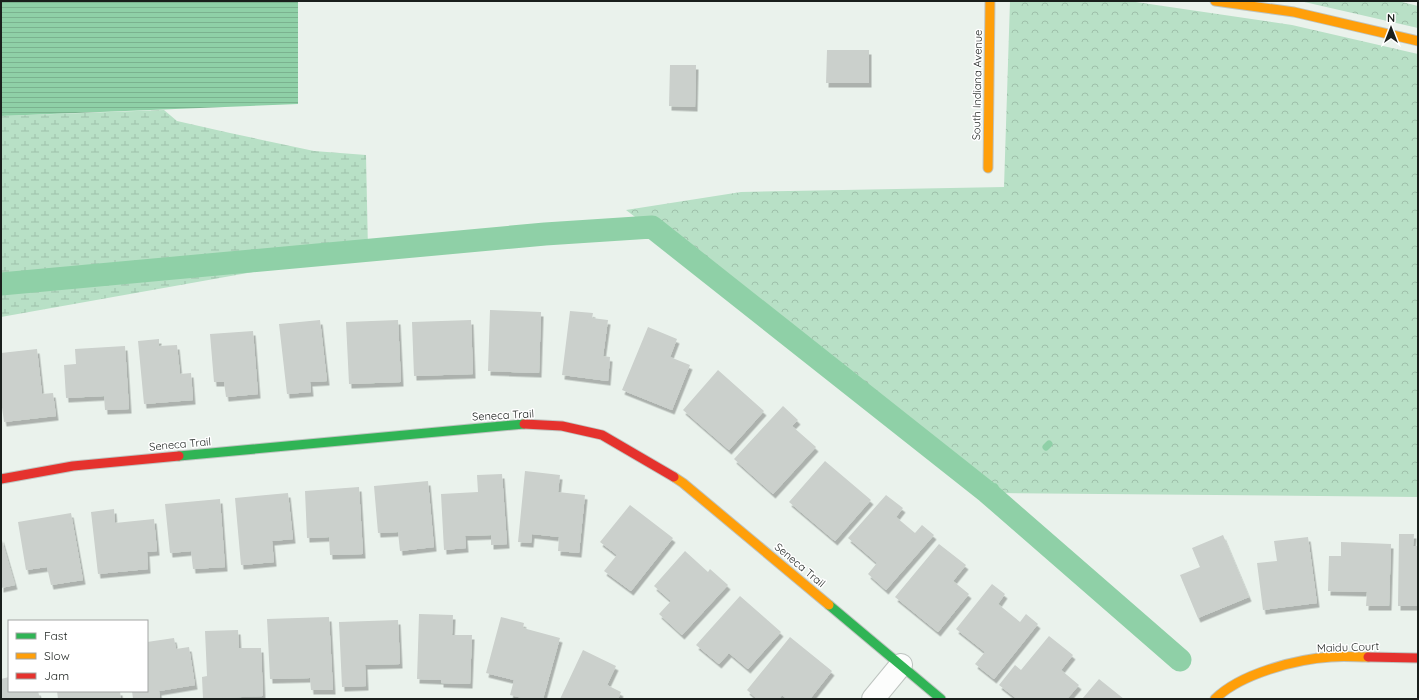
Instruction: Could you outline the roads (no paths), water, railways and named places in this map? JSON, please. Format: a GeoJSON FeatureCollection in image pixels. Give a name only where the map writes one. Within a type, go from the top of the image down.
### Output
{"type":"FeatureCollection","features":[{"type":"Feature","properties":{"kind":"street","name":"South Indiana Avenue"},"geometry":{"type":"LineString","coordinates":[[988,168],[990,1]]}},
{"type":"Feature","properties":{"kind":"street"},"geometry":{"type":"LineString","coordinates":[[1215,1],[1294,12],[1418,41]]}},
{"type":"Feature","properties":{"kind":"street","name":"Seneca Trail"},"geometry":{"type":"LineString","coordinates":[[1,479],[81,465],[520,424],[562,426],[602,435],[682,483],[941,699]]}},
{"type":"Feature","properties":{"kind":"street","name":"Maidu Court"},"geometry":{"type":"LineString","coordinates":[[1215,699],[1244,679],[1284,664],[1330,657],[1418,658]]}},
{"type":"Feature","properties":{"kind":"street"},"geometry":{"type":"LineString","coordinates":[[873,699],[901,665]]}},
{"type":"Feature","properties":{"kind":"waterway"},"geometry":{"type":"LineString","coordinates":[[1,284],[545,234],[652,227],[987,492],[1180,660]]}},
{"type":"Feature","properties":{"kind":"waterway"},"geometry":{"type":"LineString","coordinates":[[1046,447],[1049,444]]}},
{"type":"Feature","properties":{"kind":"waterway"},"geometry":{"type":"LineString","coordinates":[[987,492],[995,487]]}}]}
